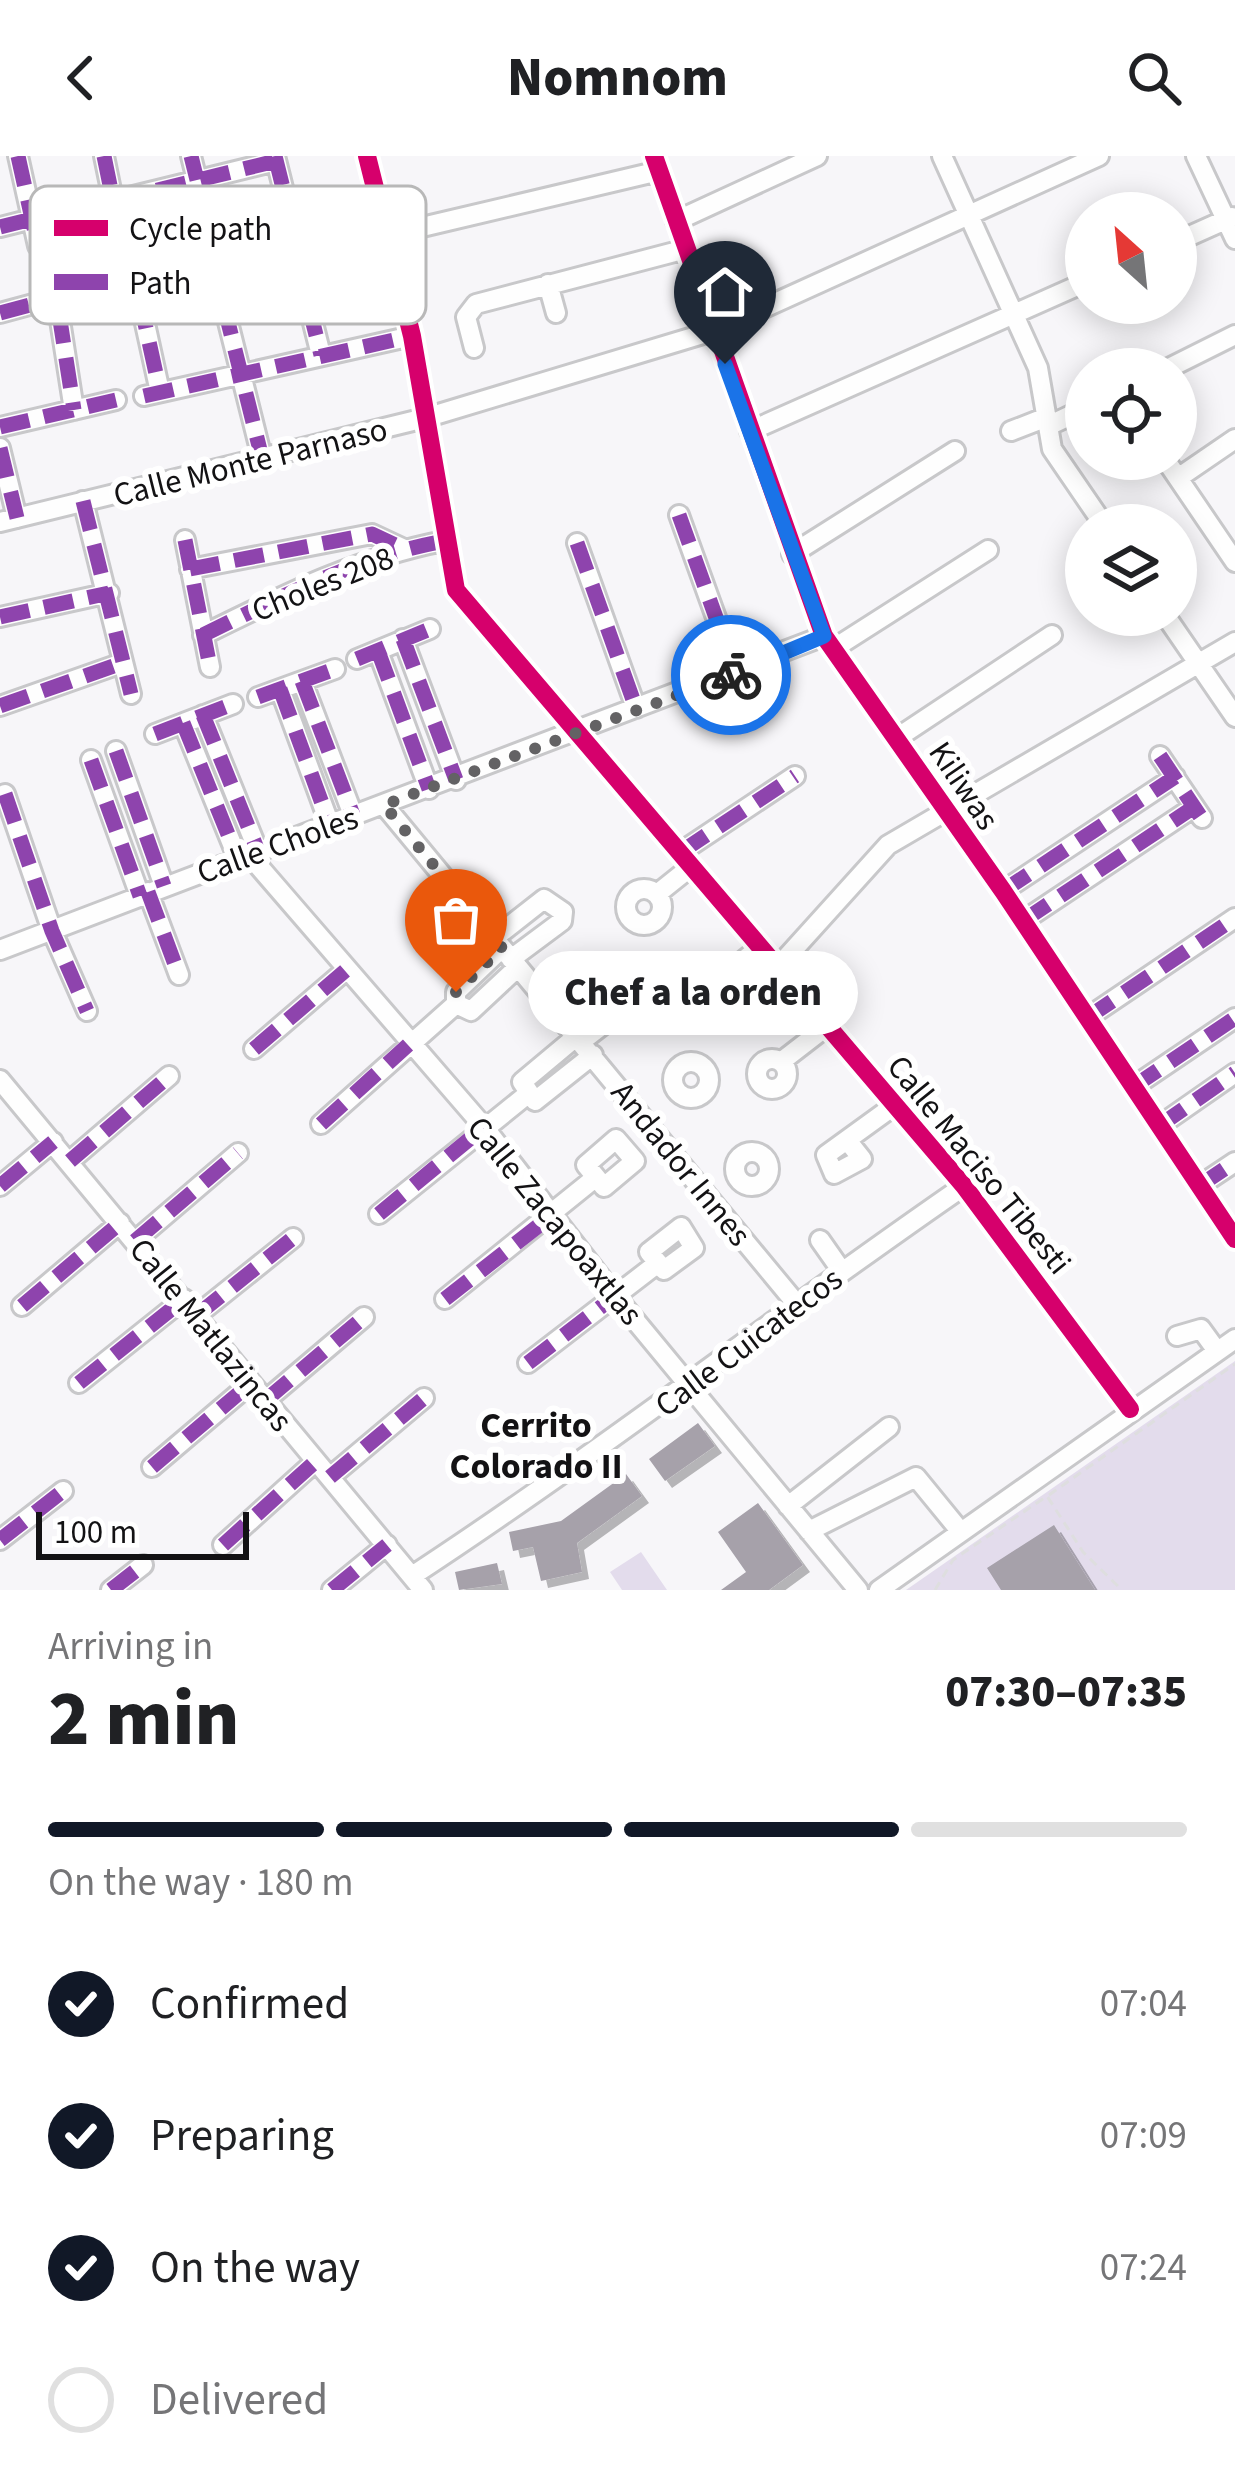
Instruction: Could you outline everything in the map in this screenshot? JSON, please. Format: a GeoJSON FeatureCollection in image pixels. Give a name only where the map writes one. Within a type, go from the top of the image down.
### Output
{"type":"FeatureCollection","features":[{"type":"Feature","properties":{"kind":"street"},"geometry":{"type":"LineString","coordinates":[[18,156],[30,210]]}},
{"type":"Feature","properties":{"kind":"street"},"geometry":{"type":"LineString","coordinates":[[104,156],[110,186]]}},
{"type":"Feature","properties":{"kind":"street"},"geometry":{"type":"LineString","coordinates":[[191,156],[197,180]]}},
{"type":"Feature","properties":{"kind":"street","name":"Calle Maciso Tibesti"},"geometry":{"type":"LineString","coordinates":[[368,156],[375,186]]}},
{"type":"Feature","properties":{"kind":"street"},"geometry":{"type":"LineString","coordinates":[[676,220],[818,156]]}},
{"type":"Feature","properties":{"kind":"street"},"geometry":{"type":"LineString","coordinates":[[943,156],[1038,368],[1052,449],[1089,504]]}},
{"type":"Feature","properties":{"kind":"street","name":"Calle Monte Parnaso"},"geometry":{"type":"LineString","coordinates":[[8,520],[425,418],[712,331],[1099,156]]}},
{"type":"Feature","properties":{"kind":"street"},"geometry":{"type":"LineString","coordinates":[[1196,156],[1230,217],[1235,239]]}},
{"type":"Feature","properties":{"kind":"street"},"geometry":{"type":"LineString","coordinates":[[173,186],[275,159]]}},
{"type":"Feature","properties":{"kind":"street"},"geometry":{"type":"LineString","coordinates":[[426,226],[657,164]]}},
{"type":"Feature","properties":{"kind":"street","name":"Kiliwas"},"geometry":{"type":"LineString","coordinates":[[657,164],[712,331],[828,643],[1231,1226]]}},
{"type":"Feature","properties":{"kind":"street"},"geometry":{"type":"LineString","coordinates":[[1197,232],[1230,217]]}},
{"type":"Feature","properties":{"kind":"street"},"geometry":{"type":"LineString","coordinates":[[0,227],[30,220]]}},
{"type":"Feature","properties":{"kind":"street"},"geometry":{"type":"LineString","coordinates":[[474,348],[467,308],[686,249]]}},
{"type":"Feature","properties":{"kind":"street"},"geometry":{"type":"LineString","coordinates":[[548,284],[556,313]]}},
{"type":"Feature","properties":{"kind":"street"},"geometry":{"type":"LineString","coordinates":[[750,431],[1065,291]]}},
{"type":"Feature","properties":{"kind":"street"},"geometry":{"type":"LineString","coordinates":[[0,313],[30,305]]}},
{"type":"Feature","properties":{"kind":"street"},"geometry":{"type":"LineString","coordinates":[[63,324],[74,410]]}},
{"type":"Feature","properties":{"kind":"street"},"geometry":{"type":"LineString","coordinates":[[142,324],[152,394],[412,336]]}},
{"type":"Feature","properties":{"kind":"street"},"geometry":{"type":"LineString","coordinates":[[228,324],[262,458]]}},
{"type":"Feature","properties":{"kind":"street"},"geometry":{"type":"LineString","coordinates":[[313,324],[321,355]]}},
{"type":"Feature","properties":{"kind":"street","name":"Calle Maciso Tibesti"},"geometry":{"type":"LineString","coordinates":[[409,324],[456,590],[964,1186],[1130,1409]]}},
{"type":"Feature","properties":{"kind":"street"},"geometry":{"type":"LineString","coordinates":[[1197,354],[1235,335]]}},
{"type":"Feature","properties":{"kind":"street"},"geometry":{"type":"LineString","coordinates":[[0,427],[116,400]]}},
{"type":"Feature","properties":{"kind":"street"},"geometry":{"type":"LineString","coordinates":[[1011,431],[1065,415]]}},
{"type":"Feature","properties":{"kind":"street"},"geometry":{"type":"LineString","coordinates":[[1197,465],[1235,439]]}},
{"type":"Feature","properties":{"kind":"street"},"geometry":{"type":"LineString","coordinates":[[0,448],[8,520]]}},
{"type":"Feature","properties":{"kind":"street"},"geometry":{"type":"LineString","coordinates":[[792,554],[955,451]]}},
{"type":"Feature","properties":{"kind":"street"},"geometry":{"type":"LineString","coordinates":[[1179,480],[1232,553]]}},
{"type":"Feature","properties":{"kind":"street"},"geometry":{"type":"LineString","coordinates":[[83,501],[131,694]]}},
{"type":"Feature","properties":{"kind":"street"},"geometry":{"type":"LineString","coordinates":[[680,515],[736,673]]}},
{"type":"Feature","properties":{"kind":"street"},"geometry":{"type":"LineString","coordinates":[[190,569],[372,534],[404,549]]}},
{"type":"Feature","properties":{"kind":"street"},"geometry":{"type":"LineString","coordinates":[[185,540],[210,667]]}},
{"type":"Feature","properties":{"kind":"street","name":"Choles 208"},"geometry":{"type":"LineString","coordinates":[[203,634],[294,590],[404,549],[444,541]]}},
{"type":"Feature","properties":{"kind":"street"},"geometry":{"type":"LineString","coordinates":[[577,543],[636,708]]}},
{"type":"Feature","properties":{"kind":"street","name":"Calle Choles"},"geometry":{"type":"LineString","coordinates":[[0,950],[636,708],[828,643],[988,550]]}},
{"type":"Feature","properties":{"kind":"street"},"geometry":{"type":"LineString","coordinates":[[0,617],[109,593]]}},
{"type":"Feature","properties":{"kind":"street"},"geometry":{"type":"LineString","coordinates":[[357,659],[430,629]]}},
{"type":"Feature","properties":{"kind":"street"},"geometry":{"type":"LineString","coordinates":[[897,738],[1052,635]]}},
{"type":"Feature","properties":{"kind":"street"},"geometry":{"type":"LineString","coordinates":[[1179,636],[1235,717]]}},
{"type":"Feature","properties":{"kind":"street"},"geometry":{"type":"LineString","coordinates":[[403,640],[456,780]]}},
{"type":"Feature","properties":{"kind":"street"},"geometry":{"type":"LineString","coordinates":[[776,969],[879,852],[1235,642]]}},
{"type":"Feature","properties":{"kind":"street"},"geometry":{"type":"LineString","coordinates":[[378,651],[429,789]]}},
{"type":"Feature","properties":{"kind":"street"},"geometry":{"type":"LineString","coordinates":[[0,706],[122,662]]}},
{"type":"Feature","properties":{"kind":"street"},"geometry":{"type":"LineString","coordinates":[[258,697],[335,669]]}},
{"type":"Feature","properties":{"kind":"street"},"geometry":{"type":"LineString","coordinates":[[302,682],[353,815]]}},
{"type":"Feature","properties":{"kind":"street"},"geometry":{"type":"LineString","coordinates":[[280,689],[330,825]]}},
{"type":"Feature","properties":{"kind":"street"},"geometry":{"type":"LineString","coordinates":[[155,734],[233,704]]}},
{"type":"Feature","properties":{"kind":"street"},"geometry":{"type":"LineString","coordinates":[[203,715],[249,855]]}},
{"type":"Feature","properties":{"kind":"street"},"geometry":{"type":"LineString","coordinates":[[183,723],[249,855]]}},
{"type":"Feature","properties":{"kind":"street"},"geometry":{"type":"LineString","coordinates":[[151,891],[84,764],[123,748],[151,891],[179,975]]}},
{"type":"Feature","properties":{"kind":"street"},"geometry":{"type":"LineString","coordinates":[[1023,921],[1198,813],[1160,756]]}},
{"type":"Feature","properties":{"kind":"street"},"geometry":{"type":"LineString","coordinates":[[657,894],[686,859],[795,776]]}},
{"type":"Feature","properties":{"kind":"street"},"geometry":{"type":"LineString","coordinates":[[1003,891],[1174,778]]}},
{"type":"Feature","properties":{"kind":"street"},"geometry":{"type":"LineString","coordinates":[[5,794],[52,931],[87,1011]]}},
{"type":"Feature","properties":{"kind":"street","name":"Andador Innes"},"geometry":{"type":"LineString","coordinates":[[384,805],[795,1302]]}},
{"type":"Feature","properties":{"kind":"street","name":"Calle Zacapoaxtlas"},"geometry":{"type":"LineString","coordinates":[[249,855],[484,1127],[615,1296],[858,1590]]}},
{"type":"Feature","properties":{"kind":"street"},"geometry":{"type":"LineString","coordinates":[[1087,1018],[1235,918]]}},
{"type":"Feature","properties":{"kind":"street"},"geometry":{"type":"LineString","coordinates":[[721,979],[760,947]]}},
{"type":"Feature","properties":{"kind":"street"},"geometry":{"type":"LineString","coordinates":[[321,1124],[456,1004],[471,1011],[506,953]]}},
{"type":"Feature","properties":{"kind":"street"},"geometry":{"type":"LineString","coordinates":[[254,1049],[346,970]]}},
{"type":"Feature","properties":{"kind":"street"},"geometry":{"type":"LineString","coordinates":[[1133,1087],[1235,1018]]}},
{"type":"Feature","properties":{"kind":"street"},"geometry":{"type":"LineString","coordinates":[[782,1061],[826,1028]]}},
{"type":"Feature","properties":{"kind":"street"},"geometry":{"type":"LineString","coordinates":[[379,1214],[529,1093],[541,1101],[579,1038]]}},
{"type":"Feature","properties":{"kind":"street"},"geometry":{"type":"LineString","coordinates":[[1160,1126],[1235,1073]]}},
{"type":"Feature","properties":{"kind":"street"},"geometry":{"type":"LineString","coordinates":[[70,1161],[170,1076]]}},
{"type":"Feature","properties":{"kind":"street","name":"Calle Matlazincas"},"geometry":{"type":"LineString","coordinates":[[0,1080],[417,1583]]}},
{"type":"Feature","properties":{"kind":"street"},"geometry":{"type":"LineString","coordinates":[[645,1116],[677,1091]]}},
{"type":"Feature","properties":{"kind":"street"},"geometry":{"type":"LineString","coordinates":[[848,1140],[895,1105]]}},
{"type":"Feature","properties":{"kind":"street"},"geometry":{"type":"LineString","coordinates":[[0,1186],[53,1142]]}},
{"type":"Feature","properties":{"kind":"street"},"geometry":{"type":"LineString","coordinates":[[135,1241],[238,1154]]}},
{"type":"Feature","properties":{"kind":"street"},"geometry":{"type":"LineString","coordinates":[[1199,1186],[1235,1162]]}},
{"type":"Feature","properties":{"kind":"street"},"geometry":{"type":"LineString","coordinates":[[445,1298],[596,1178]]}},
{"type":"Feature","properties":{"kind":"street"},"geometry":{"type":"LineString","coordinates":[[713,1199],[740,1179]]}},
{"type":"Feature","properties":{"kind":"street","name":"Calle Cuicatecos"},"geometry":{"type":"LineString","coordinates":[[417,1583],[689,1387],[795,1302],[964,1186]]}},
{"type":"Feature","properties":{"kind":"street"},"geometry":{"type":"LineString","coordinates":[[22,1306],[121,1223]]}},
{"type":"Feature","properties":{"kind":"street"},"geometry":{"type":"LineString","coordinates":[[79,1383],[293,1238]]}},
{"type":"Feature","properties":{"kind":"street"},"geometry":{"type":"LineString","coordinates":[[820,1240],[841,1270]]}},
{"type":"Feature","properties":{"kind":"street"},"geometry":{"type":"LineString","coordinates":[[528,1363],[658,1262]]}},
{"type":"Feature","properties":{"kind":"street"},"geometry":{"type":"LineString","coordinates":[[266,1400],[364,1317]]}},
{"type":"Feature","properties":{"kind":"street"},"geometry":{"type":"LineString","coordinates":[[1177,1336],[1201,1329],[1217,1351]]}},
{"type":"Feature","properties":{"kind":"street"},"geometry":{"type":"LineString","coordinates":[[879,1590],[1130,1409],[1235,1340]]}},
{"type":"Feature","properties":{"kind":"street"},"geometry":{"type":"LineString","coordinates":[[152,1467],[251,1383]]}},
{"type":"Feature","properties":{"kind":"street"},"geometry":{"type":"LineString","coordinates":[[330,1477],[424,1398]]}},
{"type":"Feature","properties":{"kind":"street"},"geometry":{"type":"LineString","coordinates":[[788,1506],[890,1427]]}},
{"type":"Feature","properties":{"kind":"street"},"geometry":{"type":"LineString","coordinates":[[223,1545],[316,1461]]}},
{"type":"Feature","properties":{"kind":"street"},"geometry":{"type":"LineString","coordinates":[[809,1531],[916,1477],[961,1532]]}},
{"type":"Feature","properties":{"kind":"street"},"geometry":{"type":"LineString","coordinates":[[0,1540],[63,1491]]}},
{"type":"Feature","properties":{"kind":"street"},"geometry":{"type":"LineString","coordinates":[[332,1590],[387,1545]]}},
{"type":"Feature","properties":{"kind":"street"},"geometry":{"type":"LineString","coordinates":[[111,1590],[143,1564]]}},
{"type":"Feature","properties":{"kind":"path"},"geometry":{"type":"LineString","coordinates":[[934,1590],[953,1560],[1235,1364]]}},
{"type":"Feature","properties":{"kind":"path"},"geometry":{"type":"LineString","coordinates":[[1047,1496],[1083,1552],[1122,1590]]}},
{"type":"Feature","properties":{"kind":"shaded area"},"geometry":{"type":"Polygon","coordinates":[[[1235,1361],[1235,1590],[906,1590],[1235,1361]]]}},
{"type":"Feature","properties":{"kind":"shaded area"},"geometry":{"type":"Polygon","coordinates":[[[641,1552],[667,1590],[622,1590],[610,1572],[641,1552]]]}},
{"type":"Feature","properties":{"kind":"building"},"geometry":{"type":"Polygon","coordinates":[[[698,1423],[715,1446],[665,1481],[649,1459],[698,1423]]]}},
{"type":"Feature","properties":{"kind":"building"},"geometry":{"type":"Polygon","coordinates":[[[626,1474],[642,1496],[577,1543],[582,1572],[541,1581],[533,1547],[513,1551],[509,1532],[561,1521],[626,1474]]]}},
{"type":"Feature","properties":{"kind":"building"},"geometry":{"type":"Polygon","coordinates":[[[758,1503],[803,1565],[769,1590],[721,1590],[746,1572],[718,1532],[758,1503]]]}},
{"type":"Feature","properties":{"kind":"building"},"geometry":{"type":"Polygon","coordinates":[[[1054,1525],[1095,1590],[1001,1590],[987,1568],[1054,1525]]]}},
{"type":"Feature","properties":{"kind":"building"},"geometry":{"type":"Polygon","coordinates":[[[497,1563],[502,1584],[459,1590],[455,1572],[497,1563]]]}},
{"type":"Feature","properties":{"kind":"marked path"},"geometry":{"type":"LineString","coordinates":[[18,156],[30,210]]}},
{"type":"Feature","properties":{"kind":"marked path"},"geometry":{"type":"LineString","coordinates":[[104,156],[110,186]]}},
{"type":"Feature","properties":{"kind":"marked path"},"geometry":{"type":"LineString","coordinates":[[191,156],[197,180]]}},
{"type":"Feature","properties":{"kind":"marked path"},"geometry":{"type":"LineString","coordinates":[[275,156],[282,186]]}},
{"type":"Feature","properties":{"kind":"marked path"},"geometry":{"type":"LineString","coordinates":[[174,186],[276,161]]}},
{"type":"Feature","properties":{"kind":"marked path"},"geometry":{"type":"LineString","coordinates":[[0,227],[30,220]]}},
{"type":"Feature","properties":{"kind":"marked path"},"geometry":{"type":"LineString","coordinates":[[0,313],[30,305]]}},
{"type":"Feature","properties":{"kind":"marked path"},"geometry":{"type":"LineString","coordinates":[[61,324],[74,410]]}},
{"type":"Feature","properties":{"kind":"marked path"},"geometry":{"type":"LineString","coordinates":[[145,324],[160,392]]}},
{"type":"Feature","properties":{"kind":"marked path"},"geometry":{"type":"LineString","coordinates":[[228,324],[262,458]]}},
{"type":"Feature","properties":{"kind":"marked path"},"geometry":{"type":"LineString","coordinates":[[313,324],[321,355]]}},
{"type":"Feature","properties":{"kind":"marked path"},"geometry":{"type":"LineString","coordinates":[[144,396],[412,336]]}},
{"type":"Feature","properties":{"kind":"marked path"},"geometry":{"type":"LineString","coordinates":[[0,427],[116,400]]}},
{"type":"Feature","properties":{"kind":"marked path"},"geometry":{"type":"LineString","coordinates":[[0,448],[17,518]]}},
{"type":"Feature","properties":{"kind":"marked path"},"geometry":{"type":"LineString","coordinates":[[83,501],[131,694]]}},
{"type":"Feature","properties":{"kind":"marked path"},"geometry":{"type":"LineString","coordinates":[[679,515],[736,673]]}},
{"type":"Feature","properties":{"kind":"marked path"},"geometry":{"type":"LineString","coordinates":[[190,569],[372,534],[404,549]]}},
{"type":"Feature","properties":{"kind":"marked path"},"geometry":{"type":"LineString","coordinates":[[185,540],[210,667]]}},
{"type":"Feature","properties":{"kind":"marked path"},"geometry":{"type":"LineString","coordinates":[[203,635],[351,568],[444,541]]}},
{"type":"Feature","properties":{"kind":"marked path"},"geometry":{"type":"LineString","coordinates":[[577,543],[636,708]]}},
{"type":"Feature","properties":{"kind":"marked path"},"geometry":{"type":"LineString","coordinates":[[0,617],[109,593]]}},
{"type":"Feature","properties":{"kind":"marked path"},"geometry":{"type":"LineString","coordinates":[[357,659],[430,629]]}},
{"type":"Feature","properties":{"kind":"marked path"},"geometry":{"type":"LineString","coordinates":[[403,639],[456,780]]}},
{"type":"Feature","properties":{"kind":"marked path"},"geometry":{"type":"LineString","coordinates":[[378,651],[429,789]]}},
{"type":"Feature","properties":{"kind":"marked path"},"geometry":{"type":"LineString","coordinates":[[0,706],[122,663]]}},
{"type":"Feature","properties":{"kind":"marked path"},"geometry":{"type":"LineString","coordinates":[[258,697],[335,669]]}},
{"type":"Feature","properties":{"kind":"marked path"},"geometry":{"type":"LineString","coordinates":[[302,681],[353,815]]}},
{"type":"Feature","properties":{"kind":"marked path"},"geometry":{"type":"LineString","coordinates":[[280,689],[330,825]]}},
{"type":"Feature","properties":{"kind":"marked path"},"geometry":{"type":"LineString","coordinates":[[155,734],[233,704]]}},
{"type":"Feature","properties":{"kind":"marked path"},"geometry":{"type":"LineString","coordinates":[[203,715],[258,851]]}},
{"type":"Feature","properties":{"kind":"marked path"},"geometry":{"type":"LineString","coordinates":[[183,723],[238,859]]}},
{"type":"Feature","properties":{"kind":"marked path"},"geometry":{"type":"LineString","coordinates":[[116,751],[164,886]]}},
{"type":"Feature","properties":{"kind":"marked path"},"geometry":{"type":"LineString","coordinates":[[1160,756],[1200,816]]}},
{"type":"Feature","properties":{"kind":"marked path"},"geometry":{"type":"LineString","coordinates":[[91,760],[140,896]]}},
{"type":"Feature","properties":{"kind":"marked path"},"geometry":{"type":"LineString","coordinates":[[681,852],[795,776]]}},
{"type":"Feature","properties":{"kind":"marked path"},"geometry":{"type":"LineString","coordinates":[[1003,891],[1175,777]]}},
{"type":"Feature","properties":{"kind":"marked path"},"geometry":{"type":"LineString","coordinates":[[5,794],[52,931],[87,1011]]}},
{"type":"Feature","properties":{"kind":"marked path"},"geometry":{"type":"LineString","coordinates":[[1023,921],[1194,807]]}},
{"type":"Feature","properties":{"kind":"marked path"},"geometry":{"type":"LineString","coordinates":[[148,892],[179,975]]}},
{"type":"Feature","properties":{"kind":"marked path"},"geometry":{"type":"LineString","coordinates":[[1087,1018],[1235,918]]}},
{"type":"Feature","properties":{"kind":"marked path"},"geometry":{"type":"LineString","coordinates":[[721,979],[760,947]]}},
{"type":"Feature","properties":{"kind":"marked path"},"geometry":{"type":"LineString","coordinates":[[254,1049],[346,970]]}},
{"type":"Feature","properties":{"kind":"marked path"},"geometry":{"type":"LineString","coordinates":[[711,974],[722,979],[727,990],[722,1001],[711,1006],[700,1001],[695,990],[700,979],[711,974]]}},
{"type":"Feature","properties":{"kind":"marked path"},"geometry":{"type":"LineString","coordinates":[[1133,1087],[1235,1018]]}},
{"type":"Feature","properties":{"kind":"marked path"},"geometry":{"type":"LineString","coordinates":[[321,1124],[408,1045]]}},
{"type":"Feature","properties":{"kind":"marked path"},"geometry":{"type":"LineString","coordinates":[[1159,1126],[1235,1073]]}},
{"type":"Feature","properties":{"kind":"marked path"},"geometry":{"type":"LineString","coordinates":[[70,1161],[169,1076]]}},
{"type":"Feature","properties":{"kind":"marked path"},"geometry":{"type":"LineString","coordinates":[[379,1214],[484,1127]]}},
{"type":"Feature","properties":{"kind":"marked path"},"geometry":{"type":"LineString","coordinates":[[0,1186],[53,1142]]}},
{"type":"Feature","properties":{"kind":"marked path"},"geometry":{"type":"LineString","coordinates":[[135,1241],[238,1153]]}},
{"type":"Feature","properties":{"kind":"marked path"},"geometry":{"type":"LineString","coordinates":[[1199,1186],[1235,1162]]}},
{"type":"Feature","properties":{"kind":"marked path"},"geometry":{"type":"LineString","coordinates":[[445,1299],[551,1216]]}},
{"type":"Feature","properties":{"kind":"marked path"},"geometry":{"type":"LineString","coordinates":[[22,1306],[120,1223]]}},
{"type":"Feature","properties":{"kind":"marked path"},"geometry":{"type":"LineString","coordinates":[[197,1315],[293,1238]]}},
{"type":"Feature","properties":{"kind":"marked path"},"geometry":{"type":"LineString","coordinates":[[528,1363],[615,1296]]}},
{"type":"Feature","properties":{"kind":"marked path"},"geometry":{"type":"LineString","coordinates":[[79,1383],[184,1299]]}},
{"type":"Feature","properties":{"kind":"marked path"},"geometry":{"type":"LineString","coordinates":[[266,1400],[364,1317]]}},
{"type":"Feature","properties":{"kind":"marked path"},"geometry":{"type":"LineString","coordinates":[[152,1467],[251,1383]]}},
{"type":"Feature","properties":{"kind":"marked path"},"geometry":{"type":"LineString","coordinates":[[330,1477],[424,1398]]}},
{"type":"Feature","properties":{"kind":"marked path"},"geometry":{"type":"LineString","coordinates":[[223,1545],[316,1461]]}},
{"type":"Feature","properties":{"kind":"marked path"},"geometry":{"type":"LineString","coordinates":[[0,1540],[63,1491]]}},
{"type":"Feature","properties":{"kind":"marked path"},"geometry":{"type":"LineString","coordinates":[[332,1590],[387,1545]]}},
{"type":"Feature","properties":{"kind":"marked path"},"geometry":{"type":"LineString","coordinates":[[111,1590],[143,1565]]}},
{"type":"Feature","properties":{"kind":"cycle path"},"geometry":{"type":"LineString","coordinates":[[367,156],[374,186]]}},
{"type":"Feature","properties":{"kind":"cycle path"},"geometry":{"type":"LineString","coordinates":[[654,156],[824,636],[1003,891],[1235,1239]]}},
{"type":"Feature","properties":{"kind":"cycle path"},"geometry":{"type":"LineString","coordinates":[[409,324],[456,590],[964,1186],[1130,1409]]}},
{"type":"Feature","properties":{"kind":"way so far"},"geometry":{"type":"LineString","coordinates":[[456,992],[502,948],[384,805],[731,675]]}},
{"type":"Feature","properties":{"kind":"place","name":"Chef a la orden"},"geometry":{"type":"Point","coordinates":[456,992]}},
{"type":"Feature","properties":{"kind":"district","name":"Cerrito Colorado II"},"geometry":{"type":"Point","coordinates":[536,1444]}},
{"type":"Feature","properties":{"kind":"route"},"geometry":{"type":"LineString","coordinates":[[725,364],[824,636],[731,675]]}}]}
